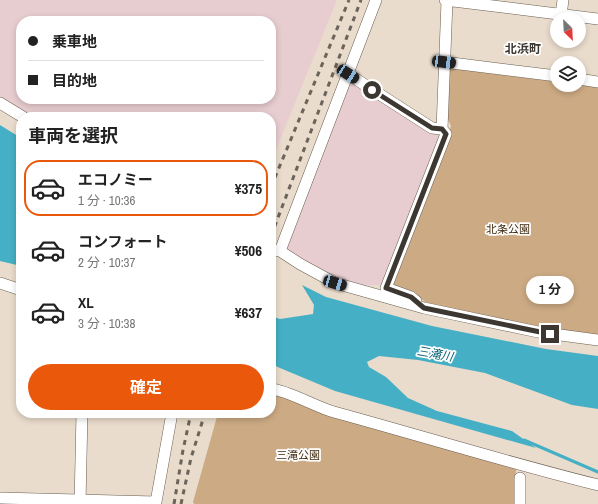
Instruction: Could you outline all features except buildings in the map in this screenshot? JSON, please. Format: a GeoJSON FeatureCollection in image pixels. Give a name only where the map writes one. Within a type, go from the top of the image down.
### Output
{"type":"FeatureCollection","features":[{"type":"Feature","properties":{"kind":"street"},"geometry":{"type":"LineString","coordinates":[[276,248],[348,74],[376,0]]}},
{"type":"Feature","properties":{"kind":"street"},"geometry":{"type":"LineString","coordinates":[[561,12],[563,0]]}},
{"type":"Feature","properties":{"kind":"street"},"geometry":{"type":"LineString","coordinates":[[424,308],[411,297],[386,288],[446,134],[442,129],[446,1],[550,14]]}},
{"type":"Feature","properties":{"kind":"street"},"geometry":{"type":"LineString","coordinates":[[586,18],[598,19]]}},
{"type":"Feature","properties":{"kind":"street"},"geometry":{"type":"LineString","coordinates":[[444,62],[550,75]]}},
{"type":"Feature","properties":{"kind":"street"},"geometry":{"type":"LineString","coordinates":[[348,74],[432,128],[442,129]]}},
{"type":"Feature","properties":{"kind":"street"},"geometry":{"type":"LineString","coordinates":[[586,80],[598,82]]}},
{"type":"Feature","properties":{"kind":"street"},"geometry":{"type":"LineString","coordinates":[[0,103],[16,113]]}},
{"type":"Feature","properties":{"kind":"street"},"geometry":{"type":"LineString","coordinates":[[276,251],[335,283],[424,308],[538,332],[598,340]]}},
{"type":"Feature","properties":{"kind":"street"},"geometry":{"type":"LineString","coordinates":[[0,283],[16,288]]}},
{"type":"Feature","properties":{"kind":"street"},"geometry":{"type":"LineString","coordinates":[[276,391],[331,411],[437,440],[514,464],[598,485]]}},
{"type":"Feature","properties":{"kind":"street"},"geometry":{"type":"LineString","coordinates":[[80,502],[82,418]]}},
{"type":"Feature","properties":{"kind":"street"},"geometry":{"type":"LineString","coordinates":[[0,498],[80,502],[156,502],[171,418]]}},
{"type":"Feature","properties":{"kind":"street"},"geometry":{"type":"LineString","coordinates":[[520,478],[520,504]]}},
{"type":"Feature","properties":{"kind":"shaded area"},"geometry":{"type":"Polygon","coordinates":[[[0,0],[337,0],[276,150],[276,112],[21,112],[0,99],[0,0]]]}},
{"type":"Feature","properties":{"kind":"shaded area"},"geometry":{"type":"Polygon","coordinates":[[[352,81],[440,137],[382,285],[362,285],[333,278],[285,251],[348,84],[352,81]]]}},
{"type":"Feature","properties":{"kind":"green space","name":"北条公園"},"geometry":{"type":"Polygon","coordinates":[[[448,68],[550,81],[550,92],[586,92],[586,85],[598,87],[598,335],[542,328],[427,304],[415,292],[392,285],[394,275],[451,126],[446,115],[448,68]]]}},
{"type":"Feature","properties":{"kind":"green space","name":"三滝公園"},"geometry":{"type":"Polygon","coordinates":[[[276,395],[516,468],[514,504],[194,504],[193,502],[217,418],[276,418],[276,395]]]}},
{"type":"Feature","properties":{"kind":"water"},"geometry":{"type":"Polygon","coordinates":[[[0,125],[16,135],[16,265],[0,261],[0,125]]]}},
{"type":"Feature","properties":{"kind":"water","name":"三滝川"},"geometry":{"type":"Polygon","coordinates":[[[302,285],[326,297],[432,326],[546,349],[598,356],[598,409],[572,405],[485,373],[418,360],[379,356],[367,362],[369,367],[386,377],[408,398],[437,411],[512,431],[536,448],[335,391],[276,366],[276,318],[280,319],[313,314],[314,305],[302,285]]]}},
{"type":"Feature","properties":{"kind":"waterway"},"geometry":{"type":"LineString","coordinates":[[524,440],[598,472]]}},
{"type":"Feature","properties":{"kind":"railway"},"geometry":{"type":"LineString","coordinates":[[276,175],[349,0]]}},
{"type":"Feature","properties":{"kind":"railway"},"geometry":{"type":"LineString","coordinates":[[276,223],[361,0]]}},
{"type":"Feature","properties":{"kind":"railway"},"geometry":{"type":"LineString","coordinates":[[174,504],[190,418]]}},
{"type":"Feature","properties":{"kind":"railway"},"geometry":{"type":"LineString","coordinates":[[181,504],[191,458],[203,418]]}},
{"type":"Feature","properties":{"kind":"district","name":"北浜町"},"geometry":{"type":"Point","coordinates":[523,49]}},
{"type":"Feature","properties":{"kind":"route"},"geometry":{"type":"LineString","coordinates":[[372,90],[432,128],[442,129],[446,134],[386,288],[411,297],[424,308],[550,334]]}}]}
